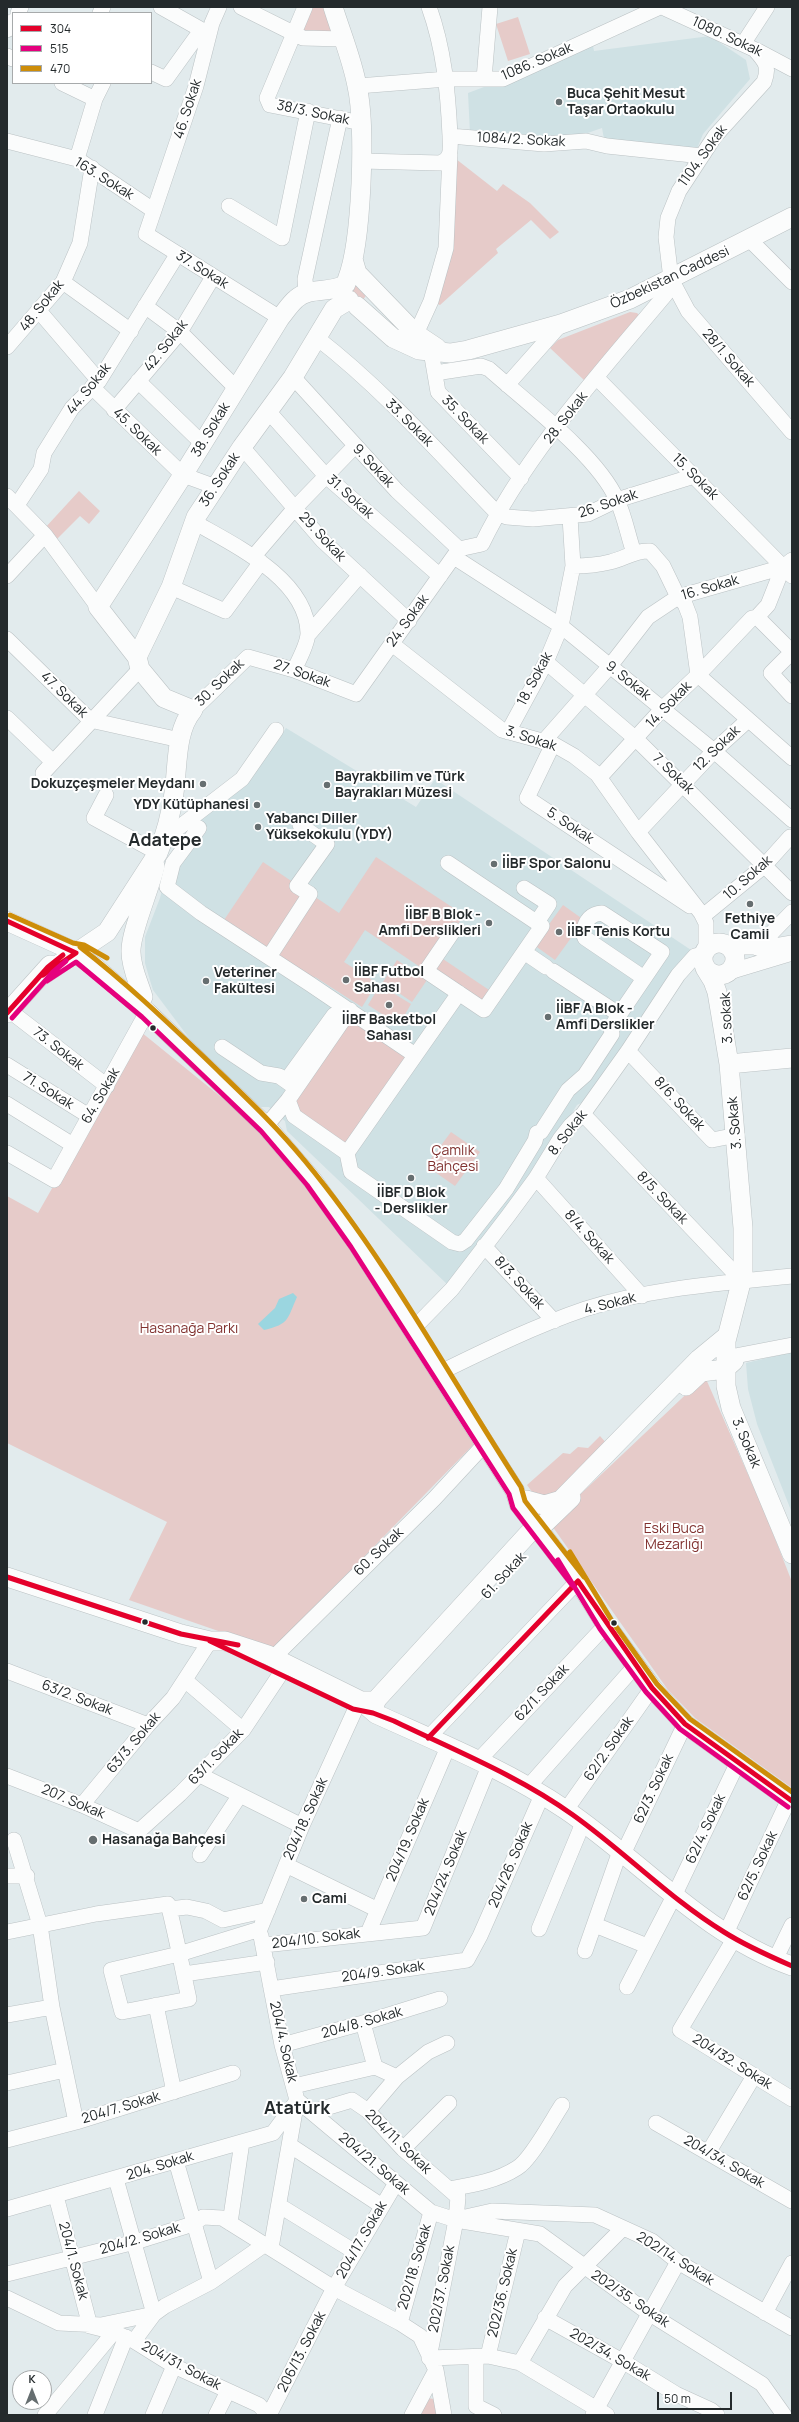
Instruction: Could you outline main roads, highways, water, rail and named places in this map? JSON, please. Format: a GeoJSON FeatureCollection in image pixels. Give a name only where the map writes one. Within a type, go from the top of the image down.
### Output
{"type":"FeatureCollection","features":[{"type":"Feature","properties":{"kind":"main road"},"geometry":{"type":"LineString","coordinates":[[333,7],[358,86],[362,123],[354,284],[430,345],[450,353]]}},
{"type":"Feature","properties":{"kind":"main road","name":"Özbekistan Caddesi"},"geometry":{"type":"LineString","coordinates":[[354,284],[393,338],[419,350],[450,353],[503,341],[560,324],[630,299],[671,280],[792,217]]}},
{"type":"Feature","properties":{"kind":"main road","name":"38. Sokak"},"geometry":{"type":"LineString","coordinates":[[139,663],[98,607],[203,444],[280,318],[296,299],[306,293],[339,289],[354,284]]}},
{"type":"Feature","properties":{"kind":"main road","name":"36. Sokak"},"geometry":{"type":"LineString","coordinates":[[139,663],[171,587],[194,522],[242,447],[293,377],[334,308],[354,284]]}},
{"type":"Feature","properties":{"kind":"main road"},"geometry":{"type":"LineString","coordinates":[[139,663],[164,698],[193,710],[184,720],[180,740],[174,795],[150,889],[131,944],[133,966],[145,1005]]}},
{"type":"Feature","properties":{"kind":"main road"},"geometry":{"type":"LineString","coordinates":[[8,1012],[43,975],[76,951],[106,932],[161,846]]}},
{"type":"Feature","properties":{"kind":"main road"},"geometry":{"type":"LineString","coordinates":[[7,921],[99,961],[266,1126],[313,1181],[357,1243],[413,1329],[484,1445],[520,1496],[544,1504],[561,1500],[699,1359],[727,1336]]}},
{"type":"Feature","properties":{"kind":"main road","name":"3. sokak"},"geometry":{"type":"LineString","coordinates":[[705,957],[715,943],[725,944],[730,947],[735,957],[726,981],[729,1064]]}},
{"type":"Feature","properties":{"kind":"main road"},"geometry":{"type":"LineString","coordinates":[[705,957],[709,972],[719,975],[729,972]]}},
{"type":"Feature","properties":{"kind":"main road","name":"3. Sokak"},"geometry":{"type":"LineString","coordinates":[[705,957],[717,992],[729,1064],[737,1135],[743,1228],[742,1281],[730,1363],[736,1375],[741,1405],[792,1531]]}},
{"type":"Feature","properties":{"kind":"main road"},"geometry":{"type":"LineString","coordinates":[[729,1064],[792,1058]]}},
{"type":"Feature","properties":{"kind":"main road","name":"3. Sokak"},"geometry":{"type":"LineString","coordinates":[[742,1281],[727,1336],[730,1363],[731,1408],[792,1554]]}},
{"type":"Feature","properties":{"kind":"main road","name":"61. Sokak"},"geometry":{"type":"LineString","coordinates":[[367,1706],[540,1529],[702,1372],[730,1363]]}},
{"type":"Feature","properties":{"kind":"main road"},"geometry":{"type":"LineString","coordinates":[[520,1496],[519,1504],[568,1563],[606,1625],[652,1688],[685,1724],[791,1800]]}},
{"type":"Feature","properties":{"kind":"main road"},"geometry":{"type":"LineString","coordinates":[[10,1581],[210,1641],[224,1651],[274,1666],[367,1706],[535,1791],[566,1810],[621,1852],[674,1896],[730,1936],[784,1963]]}},
{"type":"Feature","properties":{"kind":"water"},"geometry":{"type":"Polygon","coordinates":[[[293,1293],[297,1297],[286,1320],[279,1325],[264,1330],[258,1324],[275,1308],[279,1299],[293,1293]]]}},
{"type":"Feature","properties":{"kind":"place","name":"Buca Şehit Mesut Taşar Ortaokulu"},"geometry":{"type":"Point","coordinates":[559,102]}},
{"type":"Feature","properties":{"kind":"place","name":"Dokuzçeşmeler Meydanı"},"geometry":{"type":"Point","coordinates":[203,784]}},
{"type":"Feature","properties":{"kind":"place","name":"Bayrakbilim ve Türk Bayrakları Müzesi"},"geometry":{"type":"Point","coordinates":[327,785]}},
{"type":"Feature","properties":{"kind":"place","name":"YDY Kütüphanesi"},"geometry":{"type":"Point","coordinates":[257,805]}},
{"type":"Feature","properties":{"kind":"place","name":"Yabancı Diller Yüksekokulu (YDY)"},"geometry":{"type":"Point","coordinates":[258,827]}},
{"type":"Feature","properties":{"kind":"place","name":"İİBF Spor Salonu"},"geometry":{"type":"Point","coordinates":[494,864]}},
{"type":"Feature","properties":{"kind":"place","name":"Fethiye Camii"},"geometry":{"type":"Point","coordinates":[750,904]}},
{"type":"Feature","properties":{"kind":"place","name":"İİBF B Blok - Amfi Derslikleri"},"geometry":{"type":"Point","coordinates":[489,923]}},
{"type":"Feature","properties":{"kind":"place","name":"İİBF Tenis Kortu"},"geometry":{"type":"Point","coordinates":[559,932]}},
{"type":"Feature","properties":{"kind":"place","name":"İİBF Futbol Sahası"},"geometry":{"type":"Point","coordinates":[346,980]}},
{"type":"Feature","properties":{"kind":"place","name":"Veteriner Fakültesi"},"geometry":{"type":"Point","coordinates":[206,981]}},
{"type":"Feature","properties":{"kind":"place","name":"İİBF Basketbol Sahası"},"geometry":{"type":"Point","coordinates":[389,1005]}},
{"type":"Feature","properties":{"kind":"place","name":"İİBF A Blok - Amfi Derslikler"},"geometry":{"type":"Point","coordinates":[548,1017]}},
{"type":"Feature","properties":{"kind":"place","name":"İİBF D Blok - Derslikler"},"geometry":{"type":"Point","coordinates":[411,1178]}},
{"type":"Feature","properties":{"kind":"place","name":"Hasanağa Bahçesi"},"geometry":{"type":"Point","coordinates":[93,1840]}},
{"type":"Feature","properties":{"kind":"place","name":"Cami"},"geometry":{"type":"Point","coordinates":[304,1899]}},
{"type":"Feature","properties":{"kind":"district","name":"Adatepe"},"geometry":{"type":"Point","coordinates":[165,841]}},
{"type":"Feature","properties":{"kind":"district","name":"Atatürk"},"geometry":{"type":"Point","coordinates":[297,2109]}},
{"type":"Feature","properties":{"kind":"park label","name":"Çamlık Bahçesi"},"geometry":{"type":"Point","coordinates":[453,1160]}},
{"type":"Feature","properties":{"kind":"park label","name":"Hasanağa Parkı"},"geometry":{"type":"Point","coordinates":[189,1329]}},
{"type":"Feature","properties":{"kind":"park label","name":"Eski Buca Mezarlığı"},"geometry":{"type":"Point","coordinates":[674,1538]}}]}
